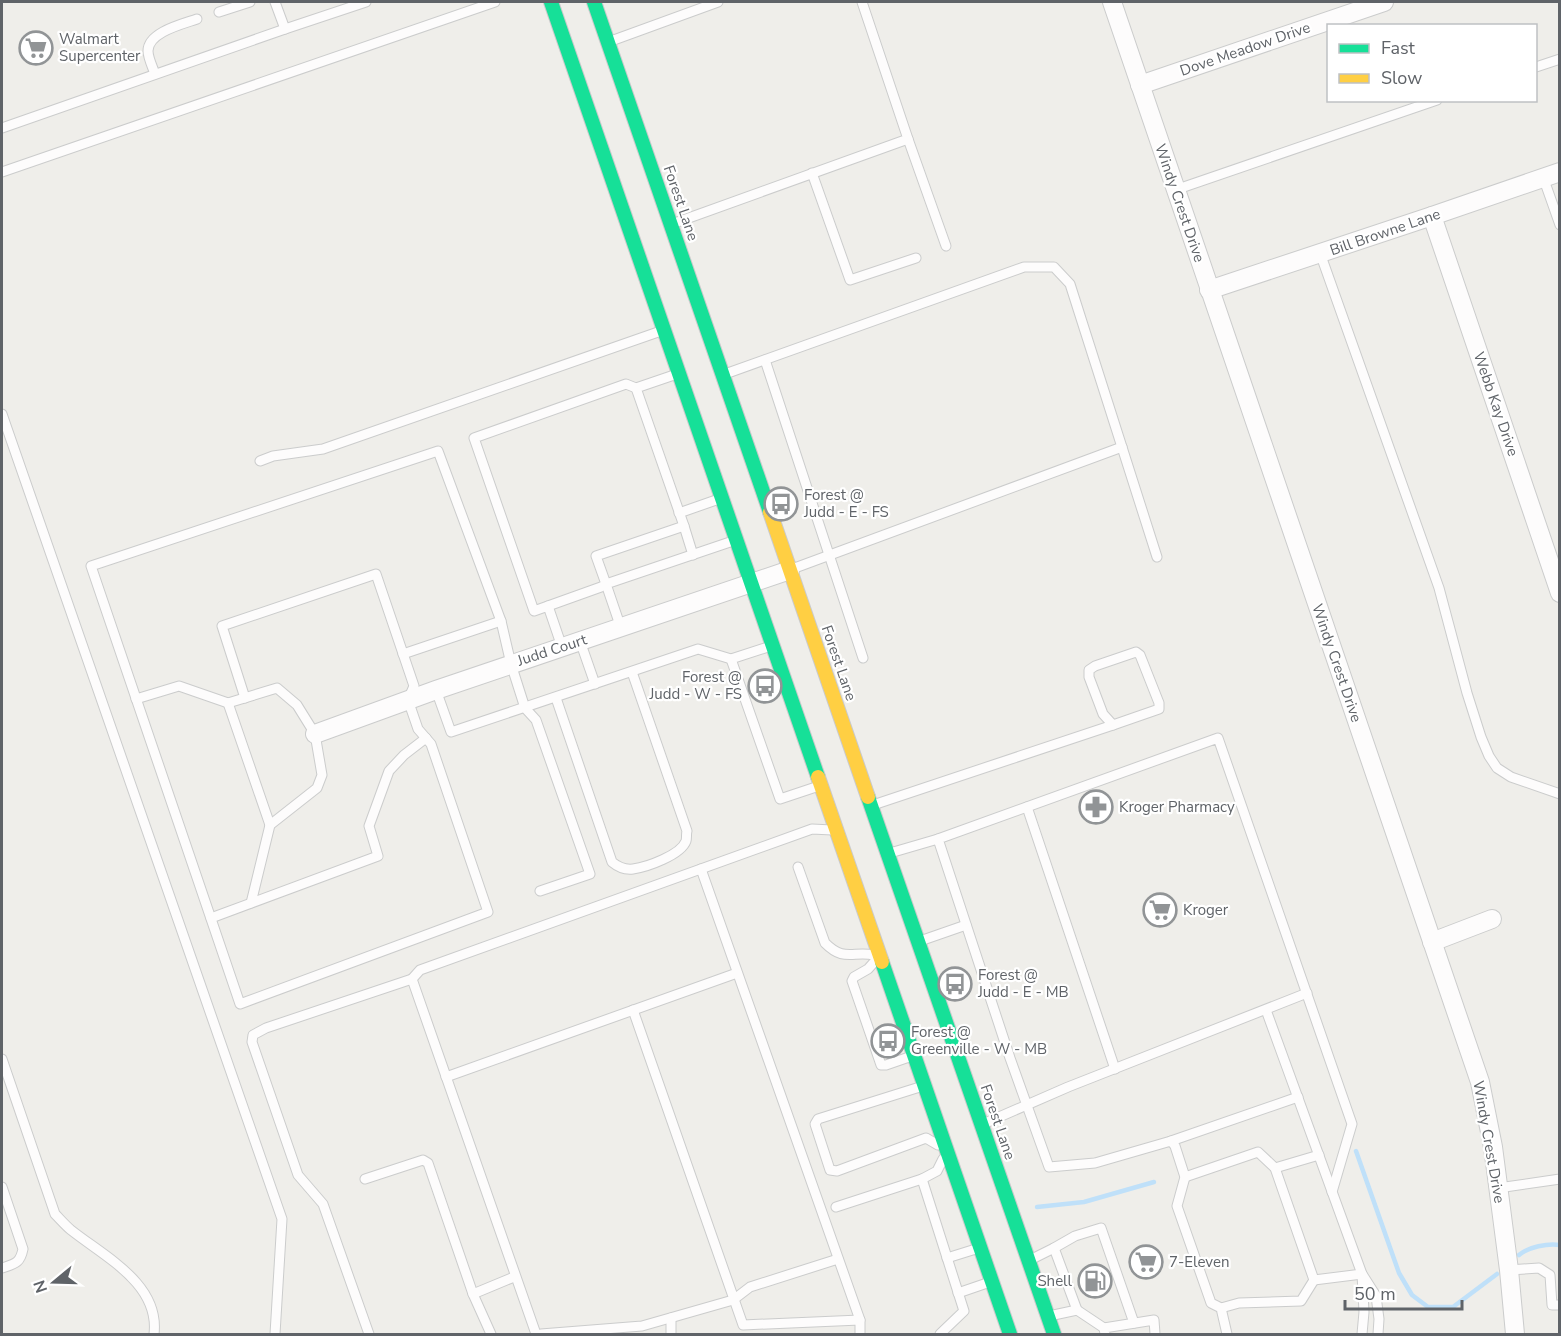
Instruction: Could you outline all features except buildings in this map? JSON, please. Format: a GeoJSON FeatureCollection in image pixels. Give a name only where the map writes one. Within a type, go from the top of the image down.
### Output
{"type":"FeatureCollection","features":[{"type":"Feature","properties":{"kind":"main road"},"geometry":{"type":"LineString","coordinates":[[551,2],[637,237],[664,330],[773,645],[826,784],[836,830],[884,955],[914,1056],[951,1148],[980,1248],[1010,1335]]}},
{"type":"Feature","properties":{"kind":"main road","name":"Forest Lane"},"geometry":{"type":"LineString","coordinates":[[594,2],[666,226],[723,375],[790,570],[855,774],[871,806],[887,853],[913,943],[977,1128],[1054,1335]]}},
{"type":"Feature","properties":{"kind":"street","name":"Windy Crest Drive"},"geometry":{"type":"LineString","coordinates":[[1112,2],[1480,1082],[1493,1147],[1515,1335]]}},
{"type":"Feature","properties":{"kind":"street","name":"Dove Meadow Drive"},"geometry":{"type":"LineString","coordinates":[[1140,85],[1384,2]]}},
{"type":"Feature","properties":{"kind":"street","name":"Bill Browne Lane"},"geometry":{"type":"LineString","coordinates":[[1209,290],[1551,174]]}},
{"type":"Feature","properties":{"kind":"street","name":"Webb Kay Drive"},"geometry":{"type":"LineString","coordinates":[[1432,216],[1560,593]]}},
{"type":"Feature","properties":{"kind":"street","name":"Judd Court"},"geometry":{"type":"LineString","coordinates":[[315,734],[511,664],[790,570]]}},
{"type":"Feature","properties":{"kind":"street"},"geometry":{"type":"LineString","coordinates":[[1432,942],[1492,919]]}},
{"type":"Feature","properties":{"kind":"lane"},"geometry":{"type":"LineString","coordinates":[[219,12],[250,2]]}},
{"type":"Feature","properties":{"kind":"lane"},"geometry":{"type":"LineString","coordinates":[[275,2],[285,30]]}},
{"type":"Feature","properties":{"kind":"lane"},"geometry":{"type":"LineString","coordinates":[[2,128],[366,2]]}},
{"type":"Feature","properties":{"kind":"lane"},"geometry":{"type":"LineString","coordinates":[[2,172],[495,2]]}},
{"type":"Feature","properties":{"kind":"lane"},"geometry":{"type":"LineString","coordinates":[[608,42],[718,2]]}},
{"type":"Feature","properties":{"kind":"lane"},"geometry":{"type":"LineString","coordinates":[[862,2],[946,246]]}},
{"type":"Feature","properties":{"kind":"lane"},"geometry":{"type":"LineString","coordinates":[[155,74],[148,51],[151,41],[165,31],[197,19]]}},
{"type":"Feature","properties":{"kind":"lane"},"geometry":{"type":"LineString","coordinates":[[1537,67],[1560,58]]}},
{"type":"Feature","properties":{"kind":"lane"},"geometry":{"type":"LineString","coordinates":[[1175,190],[1431,102]]}},
{"type":"Feature","properties":{"kind":"lane"},"geometry":{"type":"LineString","coordinates":[[666,226],[908,139]]}},
{"type":"Feature","properties":{"kind":"lane"},"geometry":{"type":"LineString","coordinates":[[812,173],[850,280],[916,258]]}},
{"type":"Feature","properties":{"kind":"lane"},"geometry":{"type":"LineString","coordinates":[[1551,174],[1560,225]]}},
{"type":"Feature","properties":{"kind":"lane"},"geometry":{"type":"LineString","coordinates":[[1320,253],[1439,588],[1467,693],[1489,756],[1497,768],[1511,777],[1560,794]]}},
{"type":"Feature","properties":{"kind":"lane"},"geometry":{"type":"LineString","coordinates":[[723,375],[1024,267],[1054,267],[1070,284],[1157,557]]}},
{"type":"Feature","properties":{"kind":"lane"},"geometry":{"type":"LineString","coordinates":[[260,461],[273,456],[323,449],[664,330]]}},
{"type":"Feature","properties":{"kind":"lane"},"geometry":{"type":"LineString","coordinates":[[765,360],[863,658]]}},
{"type":"Feature","properties":{"kind":"lane"},"geometry":{"type":"LineString","coordinates":[[679,374],[636,388],[626,384],[474,438],[534,611],[737,540]]}},
{"type":"Feature","properties":{"kind":"lane"},"geometry":{"type":"LineString","coordinates":[[636,388],[693,555]]}},
{"type":"Feature","properties":{"kind":"lane"},"geometry":{"type":"LineString","coordinates":[[2,420],[282,1219],[275,1335]]}},
{"type":"Feature","properties":{"kind":"lane"},"geometry":{"type":"LineString","coordinates":[[790,570],[1122,447]]}},
{"type":"Feature","properties":{"kind":"lane"},"geometry":{"type":"LineString","coordinates":[[245,698],[222,626],[376,574],[414,686],[408,700],[418,729],[431,744],[488,912],[240,1004],[91,566],[438,452],[501,621],[525,708],[536,720],[590,874],[540,891]]}},
{"type":"Feature","properties":{"kind":"lane"},"geometry":{"type":"LineString","coordinates":[[679,513],[722,498]]}},
{"type":"Feature","properties":{"kind":"lane"},"geometry":{"type":"LineString","coordinates":[[621,628],[596,556],[684,526]]}},
{"type":"Feature","properties":{"kind":"lane"},"geometry":{"type":"LineString","coordinates":[[548,606],[595,684]]}},
{"type":"Feature","properties":{"kind":"lane"},"geometry":{"type":"LineString","coordinates":[[403,654],[501,621]]}},
{"type":"Feature","properties":{"kind":"lane"},"geometry":{"type":"LineString","coordinates":[[436,690],[451,732],[698,649],[731,659],[773,645]]}},
{"type":"Feature","properties":{"kind":"lane"},"geometry":{"type":"LineString","coordinates":[[871,806],[1113,725],[1159,709],[1159,703],[1140,655],[1136,652],[1089,670],[1089,677],[1103,714],[1113,725]]}},
{"type":"Feature","properties":{"kind":"lane"},"geometry":{"type":"LineString","coordinates":[[731,659],[780,799],[826,784]]}},
{"type":"Feature","properties":{"kind":"lane"},"geometry":{"type":"LineString","coordinates":[[556,698],[612,862],[618,867],[632,869],[663,860],[686,842],[687,831],[632,672]]}},
{"type":"Feature","properties":{"kind":"lane"},"geometry":{"type":"LineString","coordinates":[[136,699],[179,686],[228,703],[277,688],[297,705],[315,734],[322,775],[317,788],[270,825]]}},
{"type":"Feature","properties":{"kind":"lane"},"geometry":{"type":"LineString","coordinates":[[228,703],[270,825],[251,903]]}},
{"type":"Feature","properties":{"kind":"lane"},"geometry":{"type":"LineString","coordinates":[[211,918],[378,856],[369,826],[389,771],[404,755],[426,738]]}},
{"type":"Feature","properties":{"kind":"lane"},"geometry":{"type":"LineString","coordinates":[[887,853],[938,839],[1218,738],[1352,1124],[1332,1192]]}},
{"type":"Feature","properties":{"kind":"lane"},"geometry":{"type":"LineString","coordinates":[[1026,807],[1115,1069]]}},
{"type":"Feature","properties":{"kind":"lane"},"geometry":{"type":"LineString","coordinates":[[369,1335],[323,1204],[298,1175],[252,1042],[253,1035],[266,1028],[412,979],[420,969],[812,829],[836,830]]}},
{"type":"Feature","properties":{"kind":"lane"},"geometry":{"type":"LineString","coordinates":[[938,839],[1010,1058],[1049,1167],[1095,1163],[1171,1142],[1298,1097]]}},
{"type":"Feature","properties":{"kind":"lane"},"geometry":{"type":"LineString","coordinates":[[798,867],[825,943],[840,954],[884,955]]}},
{"type":"Feature","properties":{"kind":"lane"},"geometry":{"type":"LineString","coordinates":[[701,869],[860,1320],[860,1335]]}},
{"type":"Feature","properties":{"kind":"lane"},"geometry":{"type":"LineString","coordinates":[[913,943],[966,925]]}},
{"type":"Feature","properties":{"kind":"lane"},"geometry":{"type":"LineString","coordinates":[[884,955],[868,969],[854,977],[852,981],[881,1065],[914,1056]]}},
{"type":"Feature","properties":{"kind":"lane"},"geometry":{"type":"LineString","coordinates":[[446,1077],[737,973]]}},
{"type":"Feature","properties":{"kind":"lane"},"geometry":{"type":"LineString","coordinates":[[412,979],[536,1335]]}},
{"type":"Feature","properties":{"kind":"lane"},"geometry":{"type":"LineString","coordinates":[[977,1128],[1027,1104],[1307,993]]}},
{"type":"Feature","properties":{"kind":"lane"},"geometry":{"type":"LineString","coordinates":[[633,1010],[743,1325],[860,1320]]}},
{"type":"Feature","properties":{"kind":"lane"},"geometry":{"type":"LineString","coordinates":[[1266,1010],[1362,1274],[1376,1296],[1379,1319],[1378,1335]]}},
{"type":"Feature","properties":{"kind":"lane"},"geometry":{"type":"LineString","coordinates":[[2,1059],[55,1214],[69,1229],[106,1255],[135,1280],[149,1301],[155,1326],[154,1335]]}},
{"type":"Feature","properties":{"kind":"lane"},"geometry":{"type":"LineString","coordinates":[[836,1207],[922,1179],[937,1171],[951,1148],[926,1138],[837,1171],[830,1170],[815,1124],[818,1119],[925,1085]]}},
{"type":"Feature","properties":{"kind":"lane"},"geometry":{"type":"LineString","coordinates":[[1171,1142],[1175,1146],[1185,1177],[1177,1206],[1211,1303],[1221,1308],[1239,1303],[1301,1301],[1314,1280]]}},
{"type":"Feature","properties":{"kind":"lane"},"geometry":{"type":"LineString","coordinates":[[1185,1177],[1258,1152],[1275,1168],[1314,1280]]}},
{"type":"Feature","properties":{"kind":"lane"},"geometry":{"type":"LineString","coordinates":[[1275,1168],[1319,1155]]}},
{"type":"Feature","properties":{"kind":"lane"},"geometry":{"type":"LineString","coordinates":[[365,1179],[423,1160],[428,1163],[473,1294],[491,1335]]}},
{"type":"Feature","properties":{"kind":"lane"},"geometry":{"type":"LineString","coordinates":[[922,1179],[964,1311],[940,1335]]}},
{"type":"Feature","properties":{"kind":"lane"},"geometry":{"type":"LineString","coordinates":[[1498,1188],[1560,1179]]}},
{"type":"Feature","properties":{"kind":"lane"},"geometry":{"type":"LineString","coordinates":[[2,1187],[23,1250],[22,1258],[17,1263],[2,1268]]}},
{"type":"Feature","properties":{"kind":"lane"},"geometry":{"type":"LineString","coordinates":[[1028,1262],[1075,1236],[1101,1228],[1134,1323]]}},
{"type":"Feature","properties":{"kind":"lane"},"geometry":{"type":"LineString","coordinates":[[947,1258],[980,1248]]}},
{"type":"Feature","properties":{"kind":"lane"},"geometry":{"type":"LineString","coordinates":[[1054,1248],[1077,1310],[1105,1331],[1154,1320],[1155,1335]]}},
{"type":"Feature","properties":{"kind":"lane"},"geometry":{"type":"LineString","coordinates":[[541,1335],[642,1326],[734,1300],[750,1287],[838,1259]]}},
{"type":"Feature","properties":{"kind":"lane"},"geometry":{"type":"LineString","coordinates":[[1509,1270],[1539,1268],[1550,1275],[1552,1305],[1560,1305]]}},
{"type":"Feature","properties":{"kind":"lane"},"geometry":{"type":"LineString","coordinates":[[1314,1280],[1362,1274]]}},
{"type":"Feature","properties":{"kind":"lane"},"geometry":{"type":"LineString","coordinates":[[1362,1274],[1364,1312],[1362,1335]]}},
{"type":"Feature","properties":{"kind":"lane"},"geometry":{"type":"LineString","coordinates":[[473,1294],[514,1277]]}},
{"type":"Feature","properties":{"kind":"lane"},"geometry":{"type":"LineString","coordinates":[[958,1293],[992,1281]]}},
{"type":"Feature","properties":{"kind":"lane"},"geometry":{"type":"LineString","coordinates":[[1221,1308],[1227,1335]]}},
{"type":"Feature","properties":{"kind":"lane"},"geometry":{"type":"LineString","coordinates":[[1048,1317],[1077,1310]]}},
{"type":"Feature","properties":{"kind":"lane"},"geometry":{"type":"LineString","coordinates":[[671,1318],[671,1335]]}},
{"type":"Feature","properties":{"kind":"waterway"},"geometry":{"type":"LineString","coordinates":[[1356,1151],[1399,1273],[1412,1295],[1428,1307],[1453,1307],[1497,1274]]}},
{"type":"Feature","properties":{"kind":"waterway"},"geometry":{"type":"LineString","coordinates":[[1037,1207],[1084,1202],[1154,1182]]}},
{"type":"Feature","properties":{"kind":"waterway"},"geometry":{"type":"LineString","coordinates":[[1519,1255],[1538,1246],[1560,1245]]}},
{"type":"Feature","properties":{"kind":"traffic: fast"},"geometry":{"type":"LineString","coordinates":[[551,2],[818,777]]}},
{"type":"Feature","properties":{"kind":"traffic: fast"},"geometry":{"type":"LineString","coordinates":[[594,2],[770,512]]}},
{"type":"Feature","properties":{"kind":"traffic: fast"},"geometry":{"type":"LineString","coordinates":[[868,797],[1054,1334]]}},
{"type":"Feature","properties":{"kind":"traffic: fast"},"geometry":{"type":"LineString","coordinates":[[882,962],[1010,1334]]}},
{"type":"Feature","properties":{"kind":"traffic: slow"},"geometry":{"type":"LineString","coordinates":[[770,512],[868,797]]}},
{"type":"Feature","properties":{"kind":"traffic: slow"},"geometry":{"type":"LineString","coordinates":[[818,777],[882,962]]}},
{"type":"Feature","properties":{"kind":"place","name":"Walmart Supercenter"},"geometry":{"type":"Point","coordinates":[36,48]}},
{"type":"Feature","properties":{"kind":"place","name":"Forest @ Judd - E - FS"},"geometry":{"type":"Point","coordinates":[781,504]}},
{"type":"Feature","properties":{"kind":"place","name":"Forest @ Judd - W - FS"},"geometry":{"type":"Point","coordinates":[765,686]}},
{"type":"Feature","properties":{"kind":"place","name":"Kroger Pharmacy"},"geometry":{"type":"Point","coordinates":[1096,807]}},
{"type":"Feature","properties":{"kind":"place","name":"Kroger"},"geometry":{"type":"Point","coordinates":[1160,910]}},
{"type":"Feature","properties":{"kind":"place","name":"Forest @ Judd - E - MB"},"geometry":{"type":"Point","coordinates":[955,984]}},
{"type":"Feature","properties":{"kind":"place","name":"Forest @ Greenville - W - MB"},"geometry":{"type":"Point","coordinates":[888,1041]}},
{"type":"Feature","properties":{"kind":"place","name":"7-Eleven"},"geometry":{"type":"Point","coordinates":[1146,1262]}},
{"type":"Feature","properties":{"kind":"place","name":"Shell"},"geometry":{"type":"Point","coordinates":[1095,1281]}}]}
